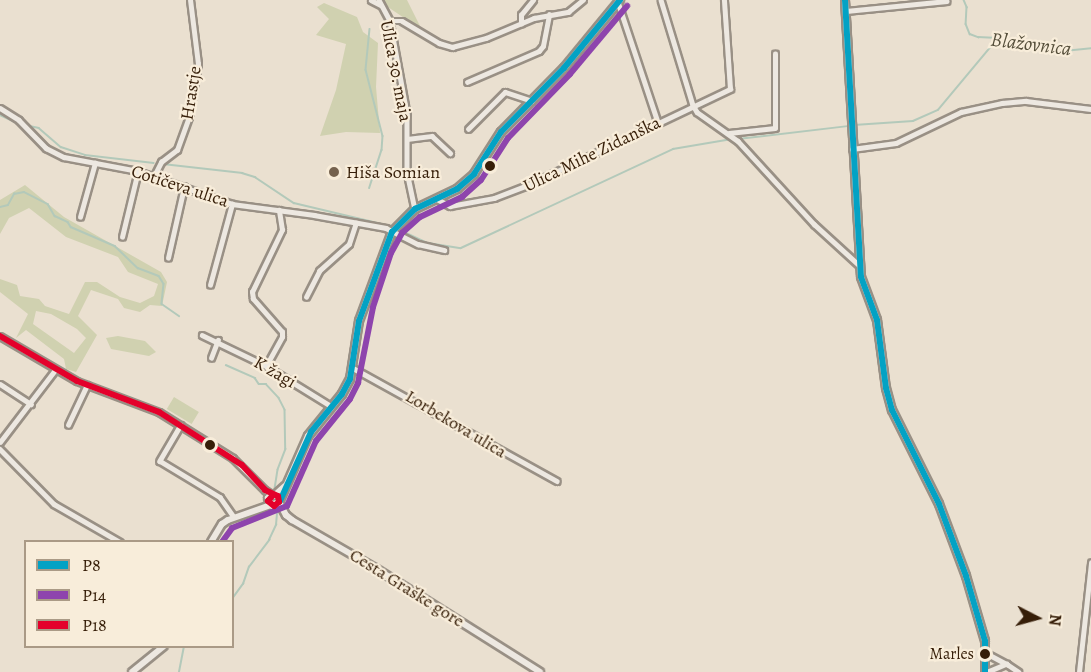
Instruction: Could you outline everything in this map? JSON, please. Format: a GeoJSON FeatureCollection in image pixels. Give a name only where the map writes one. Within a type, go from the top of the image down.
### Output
{"type":"FeatureCollection","features":[{"type":"Feature","properties":{"kind":"street","name":"Hrastje"},"geometry":{"type":"LineString","coordinates":[[154,176],[161,162],[177,150],[189,117],[198,64],[190,0]]}},
{"type":"Feature","properties":{"kind":"street"},"geometry":{"type":"LineString","coordinates":[[371,0],[380,3]]}},
{"type":"Feature","properties":{"kind":"street"},"geometry":{"type":"LineString","coordinates":[[521,24],[521,15],[533,0]]}},
{"type":"Feature","properties":{"kind":"street"},"geometry":{"type":"LineString","coordinates":[[390,21],[402,21],[439,43],[452,47],[477,41],[549,15],[568,12],[583,0]]}},
{"type":"Feature","properties":{"kind":"street"},"geometry":{"type":"LineString","coordinates":[[661,0],[697,112],[736,140],[814,224],[859,265]]}},
{"type":"Feature","properties":{"kind":"street","name":"Ulica Mihe Zidanška"},"geometry":{"type":"LineString","coordinates":[[437,199],[450,206],[494,198],[526,186],[730,89],[724,0]]}},
{"type":"Feature","properties":{"kind":"street"},"geometry":{"type":"LineString","coordinates":[[845,0],[859,265],[877,320],[886,388],[892,410],[939,504],[957,548],[978,612],[986,653],[987,672],[1007,664]]}},
{"type":"Feature","properties":{"kind":"street"},"geometry":{"type":"LineString","coordinates":[[880,0],[881,8]]}},
{"type":"Feature","properties":{"kind":"street"},"geometry":{"type":"LineString","coordinates":[[212,540],[222,524],[274,500],[293,472],[311,432],[342,394],[353,368],[359,321],[392,231],[415,209],[457,189],[474,174],[501,132],[603,23],[619,1]]}},
{"type":"Feature","properties":{"kind":"street"},"geometry":{"type":"LineString","coordinates":[[619,1],[658,122]]}},
{"type":"Feature","properties":{"kind":"street"},"geometry":{"type":"LineString","coordinates":[[846,11],[917,2],[947,1]]}},
{"type":"Feature","properties":{"kind":"street","name":"Ulica 30. maja"},"geometry":{"type":"LineString","coordinates":[[380,3],[390,21],[407,114],[407,171],[415,209]]}},
{"type":"Feature","properties":{"kind":"street"},"geometry":{"type":"LineString","coordinates":[[467,82],[539,51],[543,46],[549,15]]}},
{"type":"Feature","properties":{"kind":"street"},"geometry":{"type":"LineString","coordinates":[[728,133],[775,128],[775,54]]}},
{"type":"Feature","properties":{"kind":"street"},"geometry":{"type":"LineString","coordinates":[[468,129],[505,92],[532,101]]}},
{"type":"Feature","properties":{"kind":"street"},"geometry":{"type":"LineString","coordinates":[[852,149],[896,143],[961,112],[1002,103],[1026,101],[1091,109]]}},
{"type":"Feature","properties":{"kind":"street","name":"Cotičeva ulica"},"geometry":{"type":"LineString","coordinates":[[0,108],[23,125],[46,148],[64,157],[138,171],[232,204],[279,210],[392,231],[423,246],[444,250]]}},
{"type":"Feature","properties":{"kind":"street","name":"Ulica 30. maja"},"geometry":{"type":"LineString","coordinates":[[407,139],[432,136],[450,153]]}},
{"type":"Feature","properties":{"kind":"street"},"geometry":{"type":"LineString","coordinates":[[80,217],[95,163]]}},
{"type":"Feature","properties":{"kind":"street"},"geometry":{"type":"LineString","coordinates":[[122,237],[138,171]]}},
{"type":"Feature","properties":{"kind":"street"},"geometry":{"type":"LineString","coordinates":[[168,258],[184,187]]}},
{"type":"Feature","properties":{"kind":"street"},"geometry":{"type":"LineString","coordinates":[[210,285],[232,204]]}},
{"type":"Feature","properties":{"kind":"street"},"geometry":{"type":"LineString","coordinates":[[266,366],[282,337],[282,332],[253,299],[252,292],[282,230],[279,210]]}},
{"type":"Feature","properties":{"kind":"street"},"geometry":{"type":"LineString","coordinates":[[306,297],[319,271],[349,244],[356,223]]}},
{"type":"Feature","properties":{"kind":"street","name":"K žagi"},"geometry":{"type":"LineString","coordinates":[[202,335],[218,340],[266,366],[331,406]]}},
{"type":"Feature","properties":{"kind":"street"},"geometry":{"type":"LineString","coordinates":[[0,336],[55,370],[87,385],[148,406],[181,425],[233,458],[274,500]]}},
{"type":"Feature","properties":{"kind":"street"},"geometry":{"type":"LineString","coordinates":[[211,358],[218,340]]}},
{"type":"Feature","properties":{"kind":"street","name":"Lorbekova ulica"},"geometry":{"type":"LineString","coordinates":[[353,368],[557,481]]}},
{"type":"Feature","properties":{"kind":"street"},"geometry":{"type":"LineString","coordinates":[[0,442],[55,370]]}},
{"type":"Feature","properties":{"kind":"street"},"geometry":{"type":"LineString","coordinates":[[0,384],[31,404]]}},
{"type":"Feature","properties":{"kind":"street"},"geometry":{"type":"LineString","coordinates":[[68,425],[87,385]]}},
{"type":"Feature","properties":{"kind":"street"},"geometry":{"type":"LineString","coordinates":[[181,425],[160,461],[220,497],[234,517]]}},
{"type":"Feature","properties":{"kind":"street"},"geometry":{"type":"LineString","coordinates":[[0,449],[54,504],[117,540]]}},
{"type":"Feature","properties":{"kind":"street","name":"Cesta Graške gore"},"geometry":{"type":"LineString","coordinates":[[274,500],[286,515],[540,672]]}},
{"type":"Feature","properties":{"kind":"street"},"geometry":{"type":"LineString","coordinates":[[1079,672],[1091,563]]}},
{"type":"Feature","properties":{"kind":"street"},"geometry":{"type":"LineString","coordinates":[[132,672],[162,648]]}},
{"type":"Feature","properties":{"kind":"street"},"geometry":{"type":"LineString","coordinates":[[986,653],[1019,672]]}},
{"type":"Feature","properties":{"kind":"green space"},"geometry":{"type":"Polygon","coordinates":[[[375,0],[407,0],[422,30],[382,3],[375,0]]]}},
{"type":"Feature","properties":{"kind":"green space"},"geometry":{"type":"Polygon","coordinates":[[[324,3],[357,17],[363,32],[378,43],[376,87],[380,133],[346,132],[320,136],[336,90],[346,44],[316,35],[329,19],[317,7],[324,3]]]}},
{"type":"Feature","properties":{"kind":"green space"},"geometry":{"type":"Polygon","coordinates":[[[25,185],[64,217],[161,272],[167,282],[162,306],[150,305],[140,312],[124,308],[118,299],[91,290],[78,316],[97,335],[76,372],[66,369],[64,359],[26,330],[16,338],[28,314],[0,292],[0,279],[17,285],[20,296],[39,299],[45,306],[69,314],[85,282],[97,282],[120,297],[140,303],[154,296],[158,284],[128,272],[118,257],[66,237],[29,208],[9,218],[0,234],[0,200],[25,185]],[[36,311],[33,324],[74,353],[86,338],[77,329],[51,314],[36,311]]]}},
{"type":"Feature","properties":{"kind":"green space"},"geometry":{"type":"Polygon","coordinates":[[[118,336],[145,341],[156,352],[149,356],[111,349],[106,338],[118,336]]]}},
{"type":"Feature","properties":{"kind":"green space"},"geometry":{"type":"Polygon","coordinates":[[[174,397],[199,412],[192,424],[167,409],[174,397]]]}},
{"type":"Feature","properties":{"kind":"waterway","name":"Blažovnica"},"geometry":{"type":"LineString","coordinates":[[964,0],[967,7],[966,24],[970,34],[1064,51],[1091,48]]}},
{"type":"Feature","properties":{"kind":"waterway"},"geometry":{"type":"LineString","coordinates":[[370,29],[366,70],[383,136],[382,150],[370,188]]}},
{"type":"Feature","properties":{"kind":"waterway"},"geometry":{"type":"LineString","coordinates":[[854,125],[913,121],[938,110],[998,38]]}},
{"type":"Feature","properties":{"kind":"waterway"},"geometry":{"type":"LineString","coordinates":[[0,115],[21,125]]}},
{"type":"Feature","properties":{"kind":"waterway"},"geometry":{"type":"LineString","coordinates":[[25,125],[39,128],[61,147],[85,155],[154,163]]}},
{"type":"Feature","properties":{"kind":"waterway"},"geometry":{"type":"LineString","coordinates":[[738,139],[849,126]]}},
{"type":"Feature","properties":{"kind":"waterway"},"geometry":{"type":"LineString","coordinates":[[400,230],[428,243],[461,248],[673,149],[733,139]]}},
{"type":"Feature","properties":{"kind":"waterway"},"geometry":{"type":"LineString","coordinates":[[163,164],[242,173],[255,177],[294,203],[382,224]]}},
{"type":"Feature","properties":{"kind":"waterway"},"geometry":{"type":"LineString","coordinates":[[0,207],[8,205],[14,194],[24,192],[48,204],[55,216],[68,222],[71,227],[115,246],[138,268],[159,276],[164,284],[162,304],[179,316]]}},
{"type":"Feature","properties":{"kind":"waterway"},"geometry":{"type":"LineString","coordinates":[[226,365],[255,378],[259,384],[266,384],[279,398],[285,410],[286,449],[278,470],[275,488]]}},
{"type":"Feature","properties":{"kind":"waterway"},"geometry":{"type":"LineString","coordinates":[[234,596],[243,584],[249,567],[269,540],[276,525],[277,513]]}},
{"type":"Feature","properties":{"kind":"waterway"},"geometry":{"type":"LineString","coordinates":[[179,672],[184,648]]}},
{"type":"Feature","properties":{"kind":"transit line","name":"P8"},"geometry":{"type":"LineString","coordinates":[[280,501],[311,432],[342,394],[350,379],[359,321],[392,232],[415,209],[457,189],[474,174],[501,132],[564,68],[620,0]]}},
{"type":"Feature","properties":{"kind":"transit line","name":"P8"},"geometry":{"type":"LineString","coordinates":[[845,0],[861,277],[877,320],[886,388],[892,410],[939,504],[966,576],[985,641],[985,672]]}},
{"type":"Feature","properties":{"kind":"transit line","name":"P14"},"geometry":{"type":"LineString","coordinates":[[223,540],[232,528],[287,506],[316,441],[350,399],[358,383],[373,307],[391,253],[402,233],[420,217],[462,197],[481,180],[508,138],[570,74],[627,6]]}},
{"type":"Feature","properties":{"kind":"transit line","name":"P18"},"geometry":{"type":"LineString","coordinates":[[0,336],[77,381],[159,412],[242,465],[265,490],[278,496],[279,502],[274,506],[268,501],[273,495]]}},
{"type":"Feature","properties":{"kind":"place","name":"Hiša Somian"},"geometry":{"type":"Point","coordinates":[334,172]}},
{"type":"Feature","properties":{"kind":"place","name":"Marles"},"geometry":{"type":"Point","coordinates":[985,654]}}]}
